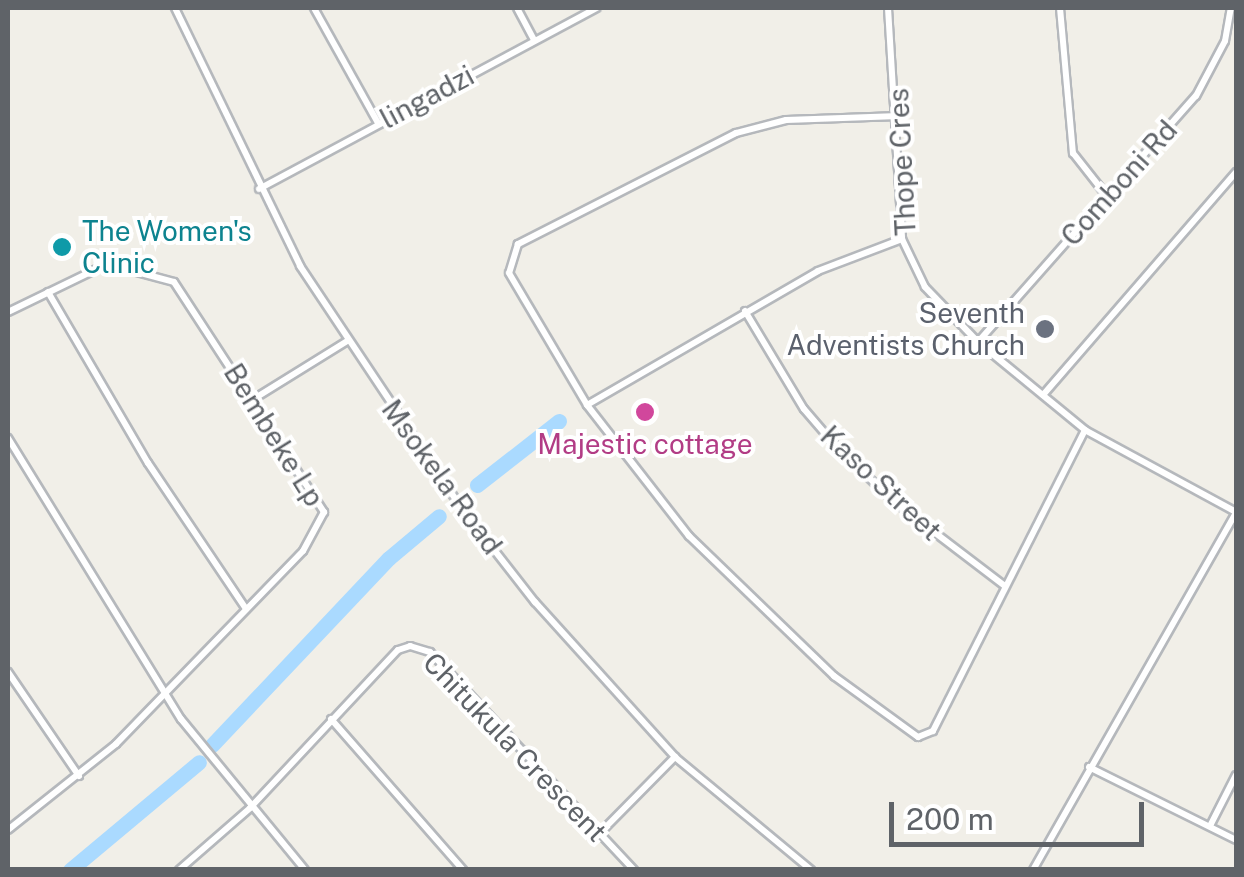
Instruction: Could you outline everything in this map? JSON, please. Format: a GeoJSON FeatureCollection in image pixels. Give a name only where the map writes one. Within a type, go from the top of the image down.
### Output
{"type":"FeatureCollection","features":[{"type":"Feature","properties":{"kind":"street","name":"Msokela Road"},"geometry":{"type":"LineString","coordinates":[[175,8],[258,189],[346,340],[516,578],[675,756],[811,870]]}},
{"type":"Feature","properties":{"kind":"street"},"geometry":{"type":"LineString","coordinates":[[314,8],[378,123]]}},
{"type":"Feature","properties":{"kind":"street"},"geometry":{"type":"LineString","coordinates":[[517,8],[534,40]]}},
{"type":"Feature","properties":{"kind":"street","name":"lingadzi"},"geometry":{"type":"LineString","coordinates":[[258,189],[596,8]]}},
{"type":"Feature","properties":{"kind":"street","name":"Thope Cres"},"geometry":{"type":"LineString","coordinates":[[888,8],[899,116],[902,239],[936,302],[1085,430],[1236,512]]}},
{"type":"Feature","properties":{"kind":"street"},"geometry":{"type":"LineString","coordinates":[[1060,8],[1074,153],[1106,195]]}},
{"type":"Feature","properties":{"kind":"street","name":"Comboni Rd"},"geometry":{"type":"LineString","coordinates":[[978,342],[1205,84],[1225,42],[1232,8]]}},
{"type":"Feature","properties":{"kind":"street"},"geometry":{"type":"LineString","coordinates":[[899,116],[786,120],[736,133],[518,244],[508,260],[518,290],[587,405],[644,483],[743,590],[834,676],[910,735],[926,736],[1085,430]]}},
{"type":"Feature","properties":{"kind":"street"},"geometry":{"type":"LineString","coordinates":[[1043,395],[1236,172]]}},
{"type":"Feature","properties":{"kind":"street"},"geometry":{"type":"LineString","coordinates":[[587,405],[818,271],[902,239]]}},
{"type":"Feature","properties":{"kind":"street","name":"Bembeke Lp"},"geometry":{"type":"LineString","coordinates":[[8,312],[107,264],[174,282],[324,512],[317,534],[165,692],[79,776],[8,830]]}},
{"type":"Feature","properties":{"kind":"street"},"geometry":{"type":"LineString","coordinates":[[48,292],[148,463],[246,609]]}},
{"type":"Feature","properties":{"kind":"street","name":"Kaso Street"},"geometry":{"type":"LineString","coordinates":[[745,311],[804,409],[834,445],[906,511],[1005,586]]}},
{"type":"Feature","properties":{"kind":"street"},"geometry":{"type":"LineString","coordinates":[[252,400],[346,340]]}},
{"type":"Feature","properties":{"kind":"street"},"geometry":{"type":"LineString","coordinates":[[8,438],[165,692],[250,808],[306,870]]}},
{"type":"Feature","properties":{"kind":"street"},"geometry":{"type":"LineString","coordinates":[[1032,870],[1236,512]]}},
{"type":"Feature","properties":{"kind":"street","name":"Chitukula Crescent"},"geometry":{"type":"LineString","coordinates":[[179,870],[250,808],[398,650],[424,649],[634,870]]}},
{"type":"Feature","properties":{"kind":"street"},"geometry":{"type":"LineString","coordinates":[[8,672],[79,776]]}},
{"type":"Feature","properties":{"kind":"street"},"geometry":{"type":"LineString","coordinates":[[331,719],[463,870]]}},
{"type":"Feature","properties":{"kind":"street"},"geometry":{"type":"LineString","coordinates":[[598,835],[675,756]]}},
{"type":"Feature","properties":{"kind":"street"},"geometry":{"type":"LineString","coordinates":[[1089,767],[1236,840]]}},
{"type":"Feature","properties":{"kind":"street"},"geometry":{"type":"LineString","coordinates":[[1210,826],[1236,776]]}},
{"type":"Feature","properties":{"kind":"waterway"},"geometry":{"type":"LineString","coordinates":[[477,485],[559,421]]}},
{"type":"Feature","properties":{"kind":"waterway"},"geometry":{"type":"LineString","coordinates":[[212,745],[389,558],[439,516]]}},
{"type":"Feature","properties":{"kind":"waterway"},"geometry":{"type":"LineString","coordinates":[[70,870],[199,762]]}},
{"type":"Feature","properties":{"kind":"place","name":"The Women's Clinic"},"geometry":{"type":"Point","coordinates":[62,247]}},
{"type":"Feature","properties":{"kind":"place","name":"Seventh Adventists Church"},"geometry":{"type":"Point","coordinates":[1045,329]}},
{"type":"Feature","properties":{"kind":"place","name":"Majestic cottage"},"geometry":{"type":"Point","coordinates":[645,412]}}]}
